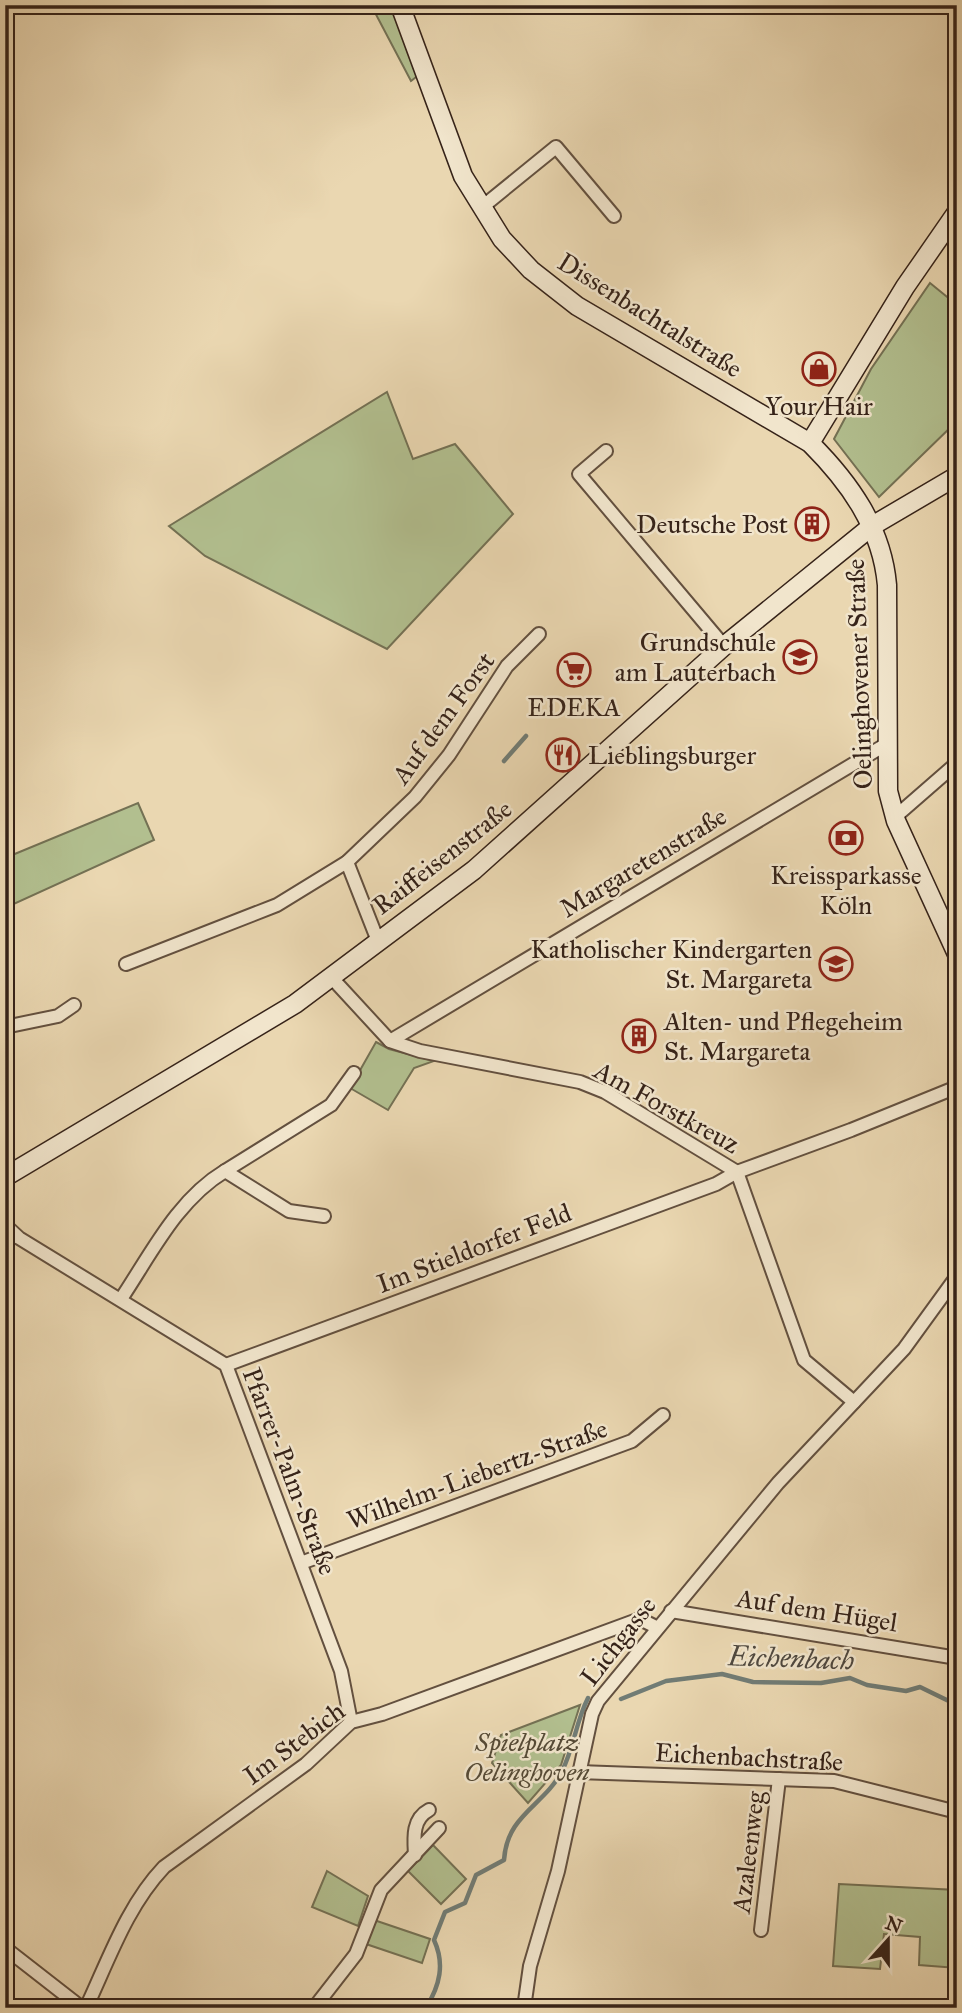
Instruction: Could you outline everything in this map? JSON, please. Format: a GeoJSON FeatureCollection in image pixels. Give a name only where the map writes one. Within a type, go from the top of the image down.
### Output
{"type":"FeatureCollection","features":[{"type":"Feature","properties":{"kind":"main road","name":"Dissenbachtalstraße"},"geometry":{"type":"LineString","coordinates":[[400,5],[448,137],[481,208],[502,239],[531,271],[577,306],[810,443]]}},
{"type":"Feature","properties":{"kind":"main road"},"geometry":{"type":"LineString","coordinates":[[810,443],[899,296],[957,212]]}},
{"type":"Feature","properties":{"kind":"main road","name":"Oelinghovener Straße"},"geometry":{"type":"LineString","coordinates":[[810,443],[842,475],[872,526],[885,558],[885,745],[888,791],[895,817],[957,954]]}},
{"type":"Feature","properties":{"kind":"main road","name":"Raiffeisenstraße"},"geometry":{"type":"LineString","coordinates":[[5,1177],[254,1032],[331,977],[474,870],[724,646],[872,526],[957,476]]}},
{"type":"Feature","properties":{"kind":"street"},"geometry":{"type":"LineString","coordinates":[[481,208],[556,147],[614,216]]}},
{"type":"Feature","properties":{"kind":"street"},"geometry":{"type":"LineString","coordinates":[[606,451],[579,474],[724,646]]}},
{"type":"Feature","properties":{"kind":"street","name":"Auf dem Forst"},"geometry":{"type":"LineString","coordinates":[[126,964],[276,905],[347,863],[415,797],[449,755],[507,666],[539,634]]}},
{"type":"Feature","properties":{"kind":"street","name":"Margaretenstraße"},"geometry":{"type":"LineString","coordinates":[[390,1041],[885,745]]}},
{"type":"Feature","properties":{"kind":"street"},"geometry":{"type":"LineString","coordinates":[[895,817],[957,763]]}},
{"type":"Feature","properties":{"kind":"street"},"geometry":{"type":"LineString","coordinates":[[347,863],[378,941]]}},
{"type":"Feature","properties":{"kind":"street","name":"Am Forstkreuz"},"geometry":{"type":"LineString","coordinates":[[331,977],[390,1041],[419,1051],[580,1082],[605,1092],[737,1172],[957,1087]]}},
{"type":"Feature","properties":{"kind":"street"},"geometry":{"type":"LineString","coordinates":[[5,1027],[58,1016],[74,1005]]}},
{"type":"Feature","properties":{"kind":"street"},"geometry":{"type":"LineString","coordinates":[[121,1299],[182,1208],[207,1182],[331,1105],[354,1073]]}},
{"type":"Feature","properties":{"kind":"street"},"geometry":{"type":"LineString","coordinates":[[225,1171],[289,1211],[324,1216]]}},
{"type":"Feature","properties":{"kind":"street"},"geometry":{"type":"LineString","coordinates":[[737,1172],[804,1360],[854,1402]]}},
{"type":"Feature","properties":{"kind":"street","name":"Im Stieldorfer Feld"},"geometry":{"type":"LineString","coordinates":[[226,1365],[716,1184],[737,1172]]}},
{"type":"Feature","properties":{"kind":"street","name":"Pfarrer-Palm-Straße"},"geometry":{"type":"LineString","coordinates":[[5,1225],[19,1238],[226,1365],[341,1671],[351,1722]]}},
{"type":"Feature","properties":{"kind":"street","name":"Lichgasse"},"geometry":{"type":"LineString","coordinates":[[524,2008],[530,1966],[558,1871],[578,1772],[598,1701],[656,1627],[778,1483],[904,1349],[957,1276]]}},
{"type":"Feature","properties":{"kind":"street","name":"Wilhelm-Liebertz-Straße"},"geometry":{"type":"LineString","coordinates":[[301,1563],[632,1441],[663,1415]]}},
{"type":"Feature","properties":{"kind":"street","name":"Auf dem Hügel"},"geometry":{"type":"LineString","coordinates":[[671,1611],[957,1658]]}},
{"type":"Feature","properties":{"kind":"street","name":"Im Stebich"},"geometry":{"type":"LineString","coordinates":[[84,2008],[134,1905],[148,1884],[164,1867],[306,1765],[351,1722],[382,1714],[639,1619],[656,1627]]}},
{"type":"Feature","properties":{"kind":"street","name":"Eichenbachstraße"},"geometry":{"type":"LineString","coordinates":[[578,1772],[834,1781],[957,1812]]}},
{"type":"Feature","properties":{"kind":"street","name":"Azaleenweg"},"geometry":{"type":"LineString","coordinates":[[761,1930],[779,1779]]}},
{"type":"Feature","properties":{"kind":"street"},"geometry":{"type":"LineString","coordinates":[[415,1855],[414,1828],[421,1814],[429,1810]]}},
{"type":"Feature","properties":{"kind":"street"},"geometry":{"type":"LineString","coordinates":[[314,2008],[356,1954],[381,1890],[439,1828]]}},
{"type":"Feature","properties":{"kind":"street"},"geometry":{"type":"LineString","coordinates":[[5,1948],[84,2008]]}},
{"type":"Feature","properties":{"kind":"green space"},"geometry":{"type":"Polygon","coordinates":[[[371,5],[392,5],[420,74],[411,81],[371,5]]]}},
{"type":"Feature","properties":{"kind":"green space"},"geometry":{"type":"Polygon","coordinates":[[[930,283],[957,305],[957,421],[879,497],[834,439],[871,369],[930,283]]]}},
{"type":"Feature","properties":{"kind":"green space"},"geometry":{"type":"Polygon","coordinates":[[[387,392],[413,459],[455,444],[513,514],[387,649],[205,556],[169,526],[387,392]]]}},
{"type":"Feature","properties":{"kind":"green space"},"geometry":{"type":"Polygon","coordinates":[[[138,803],[154,840],[5,908],[5,858],[138,803]]]}},
{"type":"Feature","properties":{"kind":"green space"},"geometry":{"type":"Polygon","coordinates":[[[376,1042],[389,1049],[434,1061],[414,1068],[388,1110],[350,1088],[376,1042]]]}},
{"type":"Feature","properties":{"kind":"green space","name":"Spielplatz Oelinghoven"},"geometry":{"type":"Polygon","coordinates":[[[580,1705],[561,1765],[528,1803],[492,1763],[501,1735],[580,1705]]]}},
{"type":"Feature","properties":{"kind":"green space"},"geometry":{"type":"Polygon","coordinates":[[[433,1845],[466,1879],[441,1904],[408,1871],[433,1845]]]}},
{"type":"Feature","properties":{"kind":"green space"},"geometry":{"type":"Polygon","coordinates":[[[327,1871],[368,1896],[358,1926],[312,1907],[327,1871]]]}},
{"type":"Feature","properties":{"kind":"green space"},"geometry":{"type":"Polygon","coordinates":[[[839,1884],[957,1890],[957,1968],[919,1965],[920,1937],[884,1934],[880,1969],[833,1966],[839,1884]]]}},
{"type":"Feature","properties":{"kind":"green space"},"geometry":{"type":"Polygon","coordinates":[[[374,1920],[430,1939],[422,1963],[366,1944],[374,1920]]]}},
{"type":"Feature","properties":{"kind":"waterway"},"geometry":{"type":"LineString","coordinates":[[504,761],[526,736]]}},
{"type":"Feature","properties":{"kind":"waterway","name":"Eichenbach"},"geometry":{"type":"LineString","coordinates":[[621,1699],[666,1681],[722,1674],[753,1682],[821,1683],[850,1678],[867,1685],[906,1691],[920,1687],[957,1705]]}},
{"type":"Feature","properties":{"kind":"waterway","name":"Eichenbach"},"geometry":{"type":"LineString","coordinates":[[426,2008],[435,1991],[439,1974],[439,1958],[434,1940],[445,1912],[465,1903],[476,1875],[504,1860],[507,1844],[519,1821],[546,1793],[562,1771],[588,1698]]}},
{"type":"Feature","properties":{"kind":"place","name":"Your Hair"},"geometry":{"type":"Point","coordinates":[819,369]}},
{"type":"Feature","properties":{"kind":"place","name":"Deutsche Post"},"geometry":{"type":"Point","coordinates":[812,524]}},
{"type":"Feature","properties":{"kind":"place","name":"Grundschule am Lauterbach"},"geometry":{"type":"Point","coordinates":[800,657]}},
{"type":"Feature","properties":{"kind":"place","name":"EDEKA"},"geometry":{"type":"Point","coordinates":[574,670]}},
{"type":"Feature","properties":{"kind":"place","name":"Lieblingsburger"},"geometry":{"type":"Point","coordinates":[563,755]}},
{"type":"Feature","properties":{"kind":"place","name":"Kreissparkasse Köln"},"geometry":{"type":"Point","coordinates":[846,838]}},
{"type":"Feature","properties":{"kind":"place","name":"Katholischer Kindergarten St. Margareta"},"geometry":{"type":"Point","coordinates":[836,964]}},
{"type":"Feature","properties":{"kind":"place","name":"Alten- und Pflegeheim St. Margareta"},"geometry":{"type":"Point","coordinates":[639,1036]}}]}
